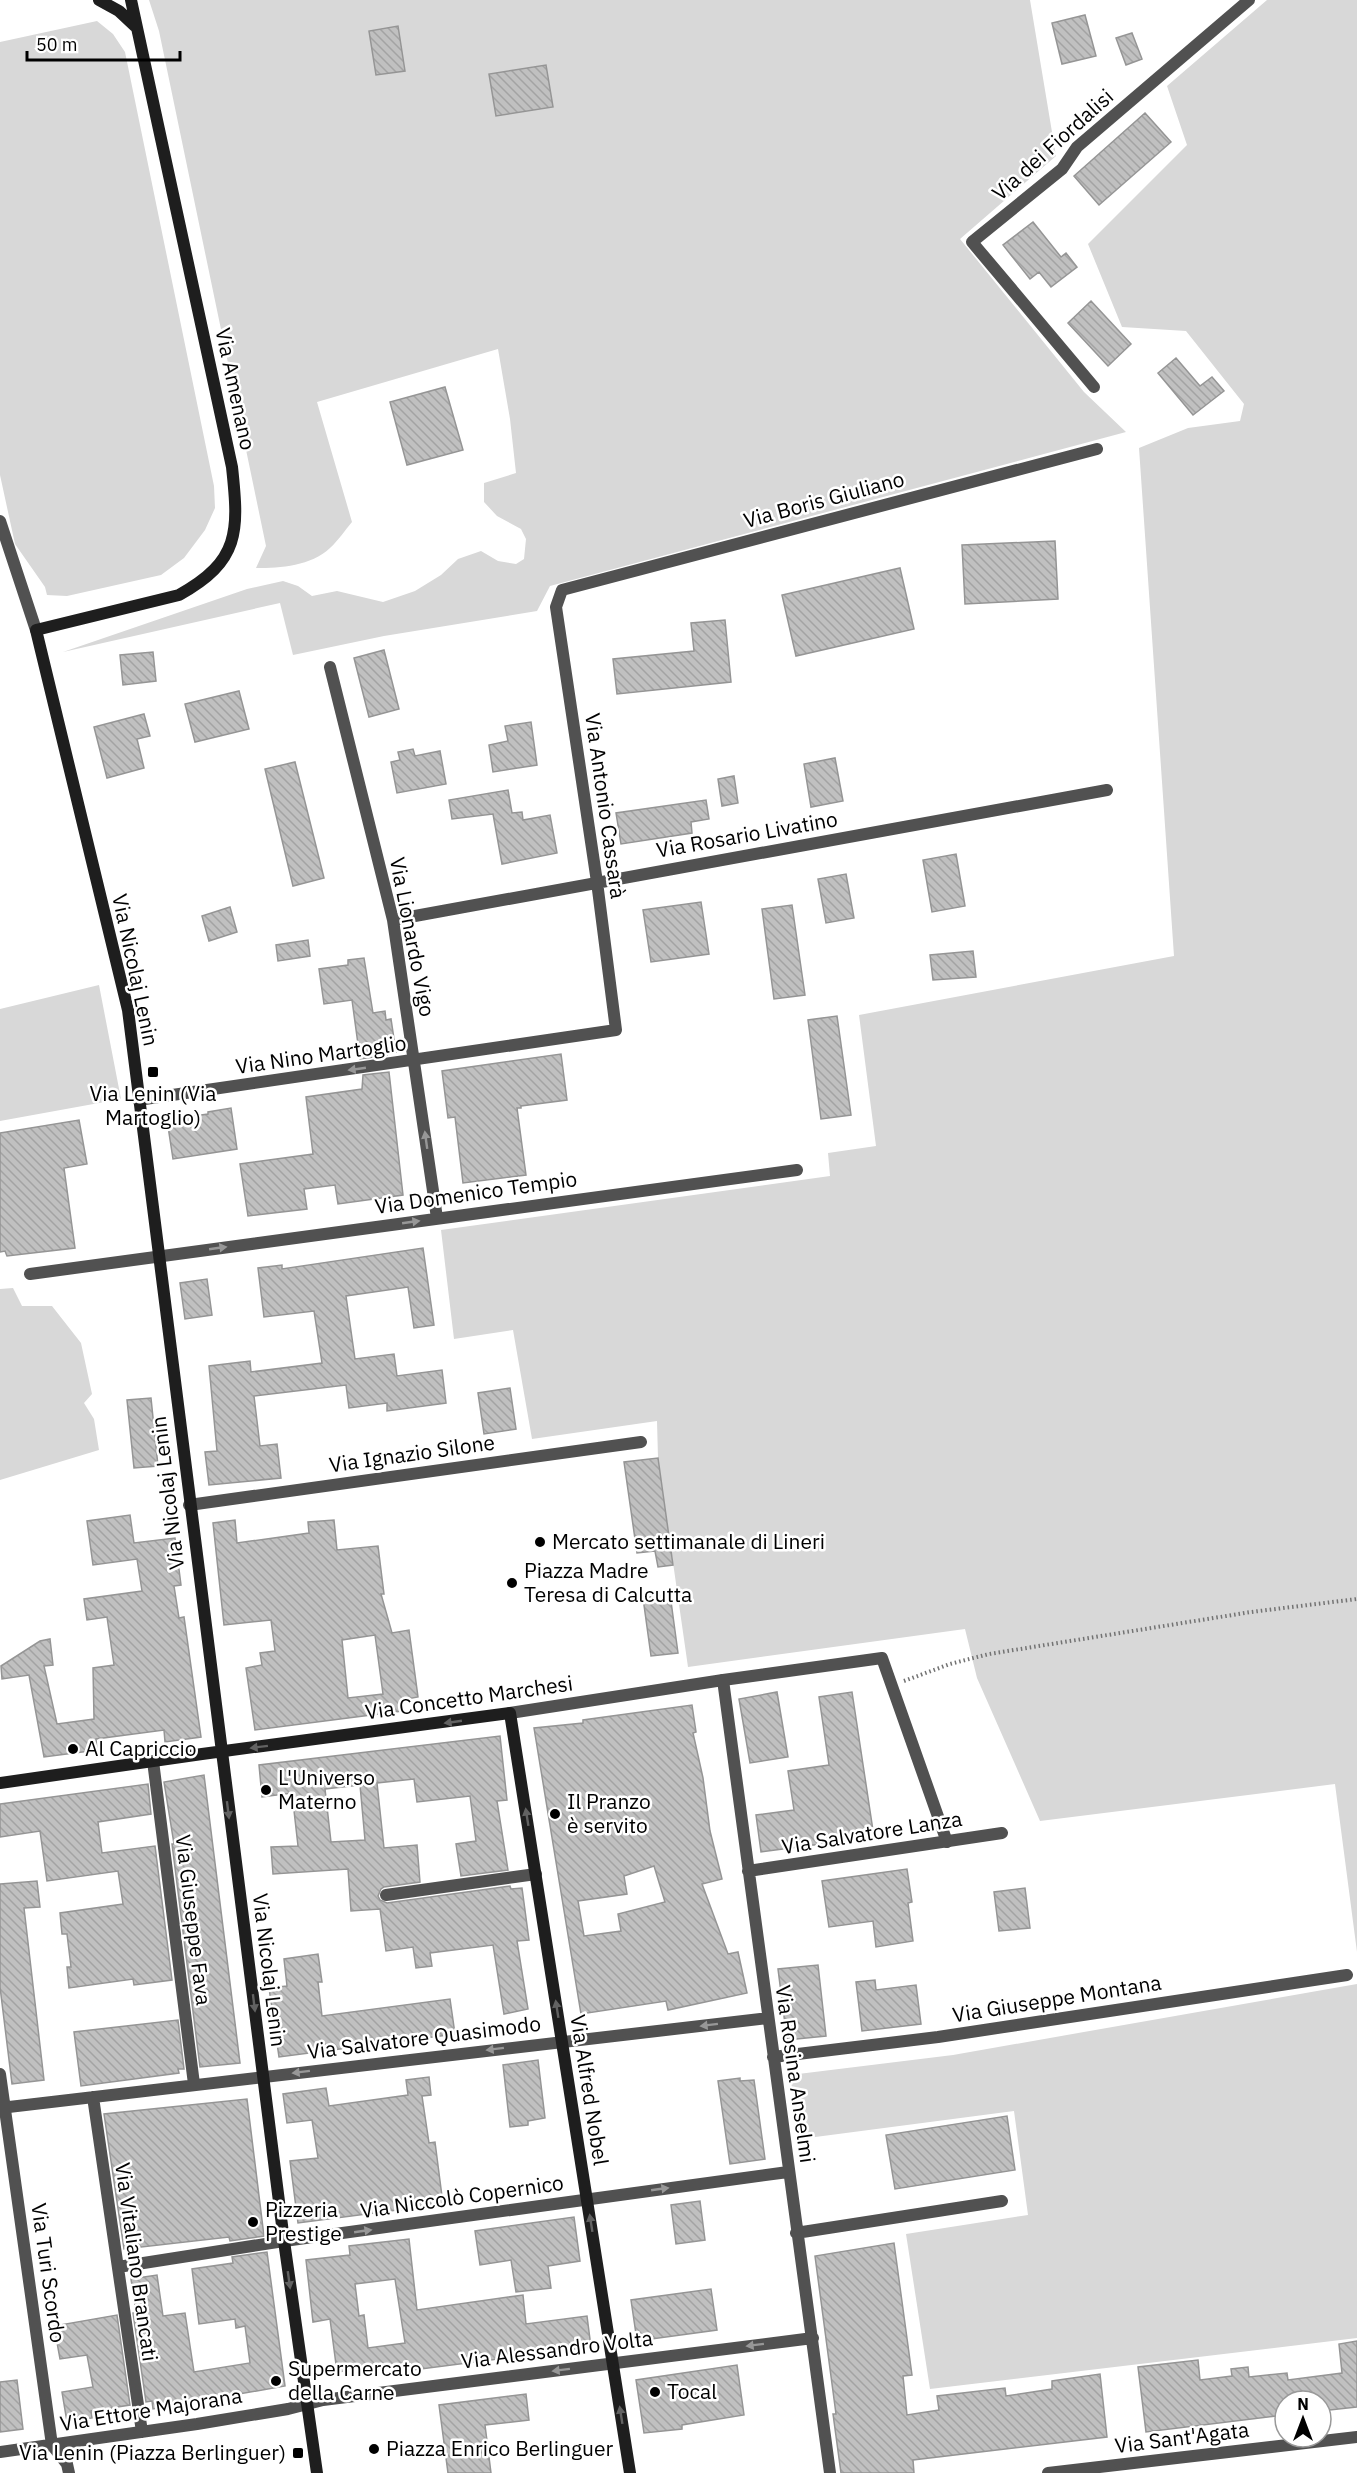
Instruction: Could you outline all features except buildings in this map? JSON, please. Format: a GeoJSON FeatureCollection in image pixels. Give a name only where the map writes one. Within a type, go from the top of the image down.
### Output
{"type":"FeatureCollection","features":[{"type":"Feature","properties":{"kind":"main road"},"geometry":{"type":"LineString","coordinates":[[99,0],[119,10],[135,26]]}},
{"type":"Feature","properties":{"kind":"main road","name":"Via Amenano"},"geometry":{"type":"LineString","coordinates":[[36,630],[179,595],[200,583],[218,567],[230,548],[235,529],[236,506],[232,467],[131,0]]}},
{"type":"Feature","properties":{"kind":"main road","name":"Via Nicolaj Lenin"},"geometry":{"type":"LineString","coordinates":[[36,630],[128,1011],[284,2241],[317,2473]]}},
{"type":"Feature","properties":{"kind":"main road","name":"Via Concetto Marchesi"},"geometry":{"type":"LineString","coordinates":[[0,1784],[510,1713]]}},
{"type":"Feature","properties":{"kind":"main road","name":"Via Alfred Nobel"},"geometry":{"type":"LineString","coordinates":[[510,1713],[630,2473]]}},
{"type":"Feature","properties":{"kind":"street","name":"Via dei Fiordalisi"},"geometry":{"type":"LineString","coordinates":[[1094,387],[972,242],[1062,169],[1077,147],[1249,0]]}},
{"type":"Feature","properties":{"kind":"street","name":"Via Boris Giuliano"},"geometry":{"type":"LineString","coordinates":[[562,590],[1097,449]]}},
{"type":"Feature","properties":{"kind":"street","name":"Via Nicolaj Lenin"},"geometry":{"type":"LineString","coordinates":[[0,521],[36,630]]}},
{"type":"Feature","properties":{"kind":"street","name":"Via Antonio Cassarà"},"geometry":{"type":"LineString","coordinates":[[562,590],[556,607],[597,882],[616,1030]]}},
{"type":"Feature","properties":{"kind":"street","name":"Via Lionardo Vigo"},"geometry":{"type":"LineString","coordinates":[[330,667],[393,920],[437,1218]]}},
{"type":"Feature","properties":{"kind":"street","name":"Via Rosario Livatino"},"geometry":{"type":"LineString","coordinates":[[393,920],[1107,790]]}},
{"type":"Feature","properties":{"kind":"street","name":"Via Nino Martoglio"},"geometry":{"type":"LineString","coordinates":[[138,1100],[616,1030]]}},
{"type":"Feature","properties":{"kind":"street","name":"Via Domenico Tempio"},"geometry":{"type":"LineString","coordinates":[[30,1274],[797,1170]]}},
{"type":"Feature","properties":{"kind":"street","name":"Via Ignazio Silone"},"geometry":{"type":"LineString","coordinates":[[189,1505],[641,1442]]}},
{"type":"Feature","properties":{"kind":"street","name":"Via Concetto Marchesi"},"geometry":{"type":"LineString","coordinates":[[510,1713],[882,1658],[891,1686]]}},
{"type":"Feature","properties":{"kind":"street","name":"Via Rosina Anselmi"},"geometry":{"type":"LineString","coordinates":[[723,1680],[830,2473]]}},
{"type":"Feature","properties":{"kind":"street"},"geometry":{"type":"LineString","coordinates":[[891,1686],[947,1842]]}},
{"type":"Feature","properties":{"kind":"street","name":"Via Giuseppe Fava"},"geometry":{"type":"LineString","coordinates":[[153,1761],[194,2084]]}},
{"type":"Feature","properties":{"kind":"street","name":"Via Salvatore Lanza"},"geometry":{"type":"LineString","coordinates":[[748,1871],[1002,1833]]}},
{"type":"Feature","properties":{"kind":"street"},"geometry":{"type":"LineString","coordinates":[[386,1895],[536,1874]]}},
{"type":"Feature","properties":{"kind":"street","name":"Via Giuseppe Montana"},"geometry":{"type":"LineString","coordinates":[[773,2057],[938,2037],[1347,1974]]}},
{"type":"Feature","properties":{"kind":"street","name":"Via Salvatore Quasimodo"},"geometry":{"type":"LineString","coordinates":[[2,2108],[768,2018]]}},
{"type":"Feature","properties":{"kind":"street","name":"Via Turi Scordo"},"geometry":{"type":"LineString","coordinates":[[0,2074],[2,2108],[52,2445],[67,2464],[69,2473]]}},
{"type":"Feature","properties":{"kind":"street","name":"Via Vitaliano Brancati"},"geometry":{"type":"LineString","coordinates":[[93,2097],[142,2432]]}},
{"type":"Feature","properties":{"kind":"street","name":"Via Niccolò Copernico"},"geometry":{"type":"LineString","coordinates":[[118,2267],[284,2241],[788,2172]]}},
{"type":"Feature","properties":{"kind":"street"},"geometry":{"type":"LineString","coordinates":[[796,2233],[1002,2201]]}},
{"type":"Feature","properties":{"kind":"street","name":"Via Alessandro Volta"},"geometry":{"type":"LineString","coordinates":[[308,2404],[323,2400],[813,2338]]}},
{"type":"Feature","properties":{"kind":"street","name":"Via Ettore Majorana"},"geometry":{"type":"LineString","coordinates":[[0,2452],[142,2432],[308,2404]]}},
{"type":"Feature","properties":{"kind":"street","name":"Via Sant'Agata"},"geometry":{"type":"LineString","coordinates":[[1048,2473],[1357,2437]]}},
{"type":"Feature","properties":{"kind":"path"},"geometry":{"type":"LineString","coordinates":[[891,1686],[950,1664],[989,1654],[1251,1612],[1357,1599]]}},
{"type":"Feature","properties":{"kind":"shaded area"},"geometry":{"type":"Polygon","coordinates":[[[149,0],[1030,0],[1056,156],[960,239],[1084,392],[1126,432],[550,586],[537,611],[384,636],[293,655],[280,603],[63,652],[247,589],[283,581],[298,586],[312,596],[337,591],[383,602],[415,591],[441,575],[458,559],[481,551],[498,561],[516,564],[524,559],[526,539],[521,529],[497,516],[484,502],[484,483],[516,473],[510,419],[498,349],[317,402],[352,522],[333,545],[314,559],[285,566],[256,568],[266,546],[159,31],[149,0]]]}},
{"type":"Feature","properties":{"kind":"shaded area"},"geometry":{"type":"Polygon","coordinates":[[[1267,0],[1357,0],[1357,1952],[1335,1784],[1040,1821],[977,1678],[965,1629],[688,1667],[658,1458],[657,1421],[532,1439],[513,1330],[454,1339],[441,1230],[830,1176],[828,1153],[876,1146],[859,1015],[1174,956],[1139,448],[1188,428],[1240,421],[1244,404],[1186,331],[1122,327],[1088,244],[1187,145],[1167,86],[1267,0]]]}},
{"type":"Feature","properties":{"kind":"shaded area"},"geometry":{"type":"Polygon","coordinates":[[[97,21],[113,34],[125,52],[214,486],[215,508],[205,530],[184,558],[161,575],[67,596],[47,595],[45,587],[15,544],[0,475],[0,42],[97,21]]]}},
{"type":"Feature","properties":{"kind":"shaded area"},"geometry":{"type":"Polygon","coordinates":[[[99,985],[121,1099],[0,1121],[0,1009],[99,985]]]}},
{"type":"Feature","properties":{"kind":"shaded area"},"geometry":{"type":"Polygon","coordinates":[[[13,1288],[22,1306],[52,1306],[81,1343],[92,1394],[84,1403],[94,1419],[99,1450],[0,1480],[0,1289],[13,1288]]]}},
{"type":"Feature","properties":{"kind":"shaded area"},"geometry":{"type":"Polygon","coordinates":[[[1357,1984],[1357,2338],[930,2389],[906,2234],[1028,2215],[1014,2111],[800,2139],[790,2075],[953,2055],[1357,1984]]]}},
{"type":"Feature","properties":{"kind":"place","name":"Via Lenin (Via Martoglio)"},"geometry":{"type":"Point","coordinates":[153,1072]}},
{"type":"Feature","properties":{"kind":"place","name":"Mercato settimanale di Lineri"},"geometry":{"type":"Point","coordinates":[540,1542]}},
{"type":"Feature","properties":{"kind":"place","name":"Piazza Madre Teresa di Calcutta"},"geometry":{"type":"Point","coordinates":[512,1583]}},
{"type":"Feature","properties":{"kind":"place","name":"Al Capriccio"},"geometry":{"type":"Point","coordinates":[73,1749]}},
{"type":"Feature","properties":{"kind":"place","name":"L'Universo Materno"},"geometry":{"type":"Point","coordinates":[266,1790]}},
{"type":"Feature","properties":{"kind":"place","name":"Il Pranzo è servito"},"geometry":{"type":"Point","coordinates":[555,1814]}},
{"type":"Feature","properties":{"kind":"place","name":"Pizzeria Prestige"},"geometry":{"type":"Point","coordinates":[253,2222]}},
{"type":"Feature","properties":{"kind":"place","name":"Supermercato della Carne"},"geometry":{"type":"Point","coordinates":[276,2381]}},
{"type":"Feature","properties":{"kind":"place","name":"Tocal"},"geometry":{"type":"Point","coordinates":[655,2392]}},
{"type":"Feature","properties":{"kind":"place","name":"Piazza Enrico Berlinguer"},"geometry":{"type":"Point","coordinates":[374,2449]}},
{"type":"Feature","properties":{"kind":"place","name":"Via Lenin (Piazza Berlinguer)"},"geometry":{"type":"Point","coordinates":[298,2453]}}]}
